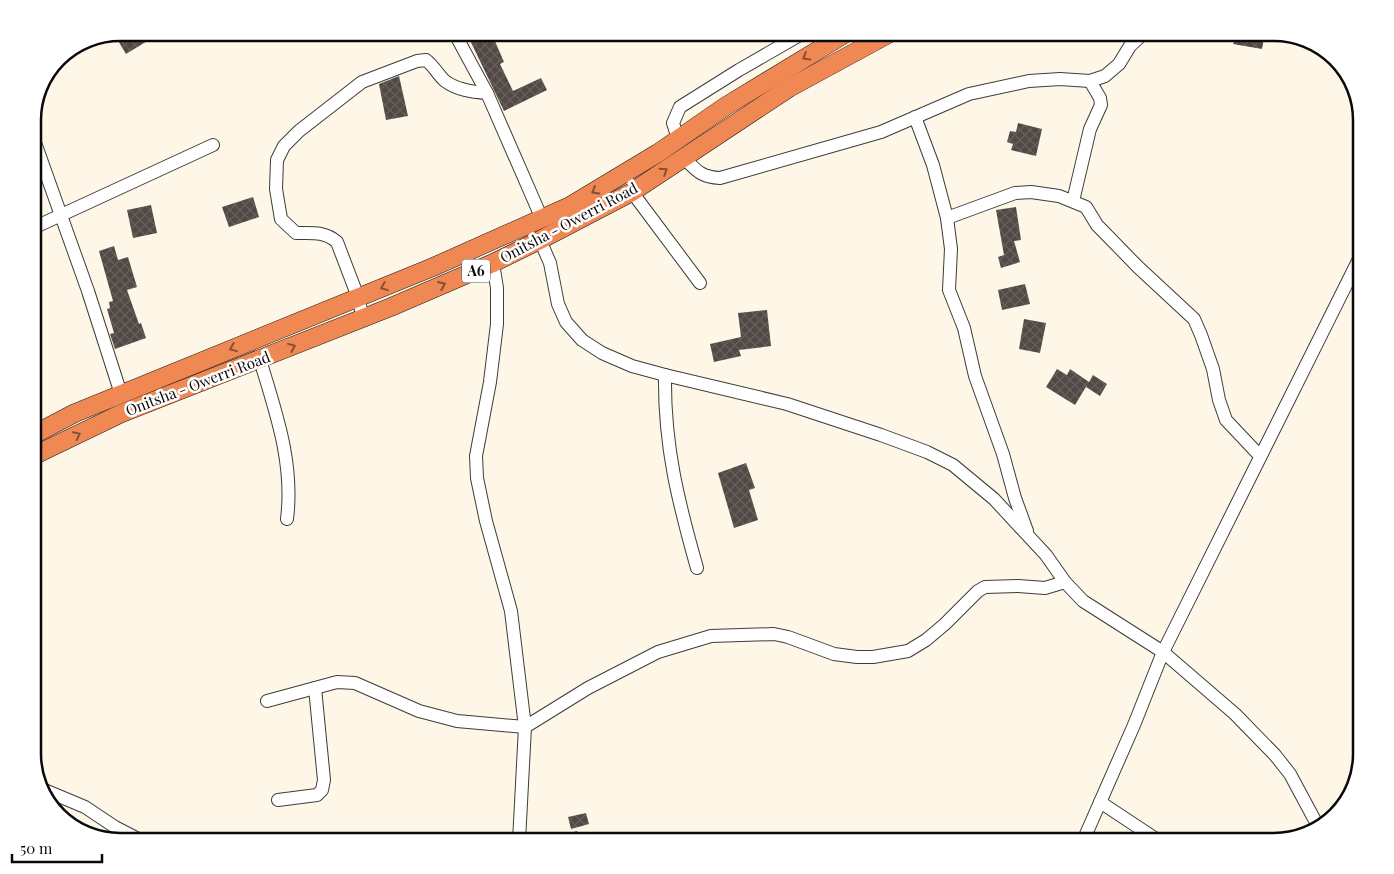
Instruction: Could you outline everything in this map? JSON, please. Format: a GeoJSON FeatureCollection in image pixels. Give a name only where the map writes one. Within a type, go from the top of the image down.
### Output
{"type":"FeatureCollection","features":[{"type":"Feature","properties":{"kind":"highway","name":"Onitsha - Owerri Road"},"geometry":{"type":"LineString","coordinates":[[41,431],[75,413],[358,298],[570,206],[658,153],[726,106],[833,41]]}},
{"type":"Feature","properties":{"kind":"highway","name":"Onitsha - Owerri Road"},"geometry":{"type":"LineString","coordinates":[[41,452],[120,414],[260,360],[494,263],[632,192],[789,88],[875,41]]}},
{"type":"Feature","properties":{"kind":"street"},"geometry":{"type":"LineString","coordinates":[[459,41],[487,93],[542,219]]}},
{"type":"Feature","properties":{"kind":"street"},"geometry":{"type":"LineString","coordinates":[[678,139],[673,123],[680,107],[789,41]]}},
{"type":"Feature","properties":{"kind":"street"},"geometry":{"type":"LineString","coordinates":[[684,158],[699,174],[708,178],[720,178],[881,132],[969,94],[1029,81],[1090,81],[1105,76],[1119,64],[1135,41]]}},
{"type":"Feature","properties":{"kind":"street"},"geometry":{"type":"LineString","coordinates":[[363,318],[358,298],[337,242],[329,235],[315,232],[296,233],[281,219],[276,189],[277,160],[284,146],[299,131],[362,82],[417,61],[426,60],[445,81],[466,92],[487,93]]}},
{"type":"Feature","properties":{"kind":"street"},"geometry":{"type":"LineString","coordinates":[[1073,201],[1090,129],[1101,105],[1100,98],[1090,81]]}},
{"type":"Feature","properties":{"kind":"street"},"geometry":{"type":"LineString","coordinates":[[915,117],[932,165],[947,218],[951,249],[949,290],[964,328],[975,376],[1003,454],[1015,498],[1029,537]]}},
{"type":"Feature","properties":{"kind":"street"},"geometry":{"type":"LineString","coordinates":[[41,224],[213,145]]}},
{"type":"Feature","properties":{"kind":"street"},"geometry":{"type":"LineString","coordinates":[[41,160],[88,291],[121,394]]}},
{"type":"Feature","properties":{"kind":"street"},"geometry":{"type":"LineString","coordinates":[[632,192],[700,283]]}},
{"type":"Feature","properties":{"kind":"street"},"geometry":{"type":"LineString","coordinates":[[947,218],[1015,193],[1031,192],[1050,195],[1073,201],[1086,207],[1097,224],[1138,267],[1194,320],[1213,369],[1219,400],[1226,420],[1260,456]]}},
{"type":"Feature","properties":{"kind":"street"},"geometry":{"type":"LineString","coordinates":[[540,240],[550,263],[558,304],[566,322],[582,340],[602,353],[632,366],[787,404],[882,435],[927,452],[953,466],[994,499],[1046,556],[1065,582],[1083,601],[1163,652],[1235,714],[1275,755],[1290,774],[1315,821]]}},
{"type":"Feature","properties":{"kind":"street"},"geometry":{"type":"LineString","coordinates":[[494,263],[497,288],[497,324],[490,382],[476,456],[477,478],[486,521],[511,610],[525,727],[519,833]]}},
{"type":"Feature","properties":{"kind":"street"},"geometry":{"type":"LineString","coordinates":[[1087,833],[1134,726],[1163,652],[1353,273]]}},
{"type":"Feature","properties":{"kind":"street"},"geometry":{"type":"LineString","coordinates":[[260,360],[279,422],[288,468],[290,496],[287,519]]}},
{"type":"Feature","properties":{"kind":"street"},"geometry":{"type":"LineString","coordinates":[[665,375],[668,447],[680,508],[697,568]]}},
{"type":"Feature","properties":{"kind":"street"},"geometry":{"type":"LineString","coordinates":[[267,700],[337,682],[355,683],[419,712],[456,721],[525,727],[588,688],[658,652],[711,636],[774,634],[788,637],[834,654],[873,657],[908,651],[926,640],[978,591],[985,587],[1018,586],[1045,588],[1065,582]]}},
{"type":"Feature","properties":{"kind":"street"},"geometry":{"type":"LineString","coordinates":[[278,800],[317,796],[322,790],[324,780],[315,688]]}},
{"type":"Feature","properties":{"kind":"street"},"geometry":{"type":"LineString","coordinates":[[52,793],[85,807],[126,833]]}},
{"type":"Feature","properties":{"kind":"street"},"geometry":{"type":"LineString","coordinates":[[1100,802],[1146,833]]}},
{"type":"Feature","properties":{"kind":"building"},"geometry":{"type":"Polygon","coordinates":[[[118,41],[147,41],[126,54],[118,41]]]}},
{"type":"Feature","properties":{"kind":"building"},"geometry":{"type":"Polygon","coordinates":[[[470,41],[495,41],[504,62],[500,64],[513,91],[541,78],[547,90],[504,111],[470,41]]]}},
{"type":"Feature","properties":{"kind":"building"},"geometry":{"type":"Polygon","coordinates":[[[1234,41],[1264,41],[1262,49],[1233,44],[1234,41]]]}},
{"type":"Feature","properties":{"kind":"building"},"geometry":{"type":"Polygon","coordinates":[[[399,76],[408,116],[386,120],[379,84],[399,76]]]}},
{"type":"Feature","properties":{"kind":"building"},"geometry":{"type":"Polygon","coordinates":[[[1018,123],[1042,129],[1036,156],[1011,150],[1013,144],[1007,142],[1010,131],[1016,132],[1018,123]]]}},
{"type":"Feature","properties":{"kind":"building"},"geometry":{"type":"Polygon","coordinates":[[[253,197],[259,217],[229,227],[222,207],[253,197]]]}},
{"type":"Feature","properties":{"kind":"building"},"geometry":{"type":"Polygon","coordinates":[[[151,205],[157,233],[133,238],[127,210],[151,205]]]}},
{"type":"Feature","properties":{"kind":"building"},"geometry":{"type":"Polygon","coordinates":[[[1016,207],[1021,240],[1014,241],[1020,262],[1001,268],[998,257],[1004,255],[996,210],[1016,207]]]}},
{"type":"Feature","properties":{"kind":"building"},"geometry":{"type":"Polygon","coordinates":[[[114,246],[118,260],[128,257],[137,287],[127,290],[146,338],[115,349],[110,334],[114,333],[107,309],[110,308],[109,302],[113,301],[99,251],[114,246]]]}},
{"type":"Feature","properties":{"kind":"building"},"geometry":{"type":"Polygon","coordinates":[[[1025,284],[1030,304],[1002,310],[998,290],[1025,284]]]}},
{"type":"Feature","properties":{"kind":"building"},"geometry":{"type":"Polygon","coordinates":[[[767,310],[771,346],[739,350],[741,356],[714,362],[710,344],[741,337],[738,313],[767,310]]]}},
{"type":"Feature","properties":{"kind":"building"},"geometry":{"type":"Polygon","coordinates":[[[1024,319],[1046,323],[1040,353],[1019,349],[1024,319]]]}},
{"type":"Feature","properties":{"kind":"building"},"geometry":{"type":"Polygon","coordinates":[[[1057,369],[1067,375],[1070,369],[1089,382],[1093,375],[1107,384],[1100,396],[1086,387],[1087,385],[1075,405],[1046,387],[1057,369]]]}},
{"type":"Feature","properties":{"kind":"building"},"geometry":{"type":"Polygon","coordinates":[[[746,463],[755,488],[749,490],[758,520],[734,528],[718,473],[746,463]]]}},
{"type":"Feature","properties":{"kind":"building"},"geometry":{"type":"Polygon","coordinates":[[[586,813],[589,824],[571,829],[568,817],[586,813]]]}}]}
